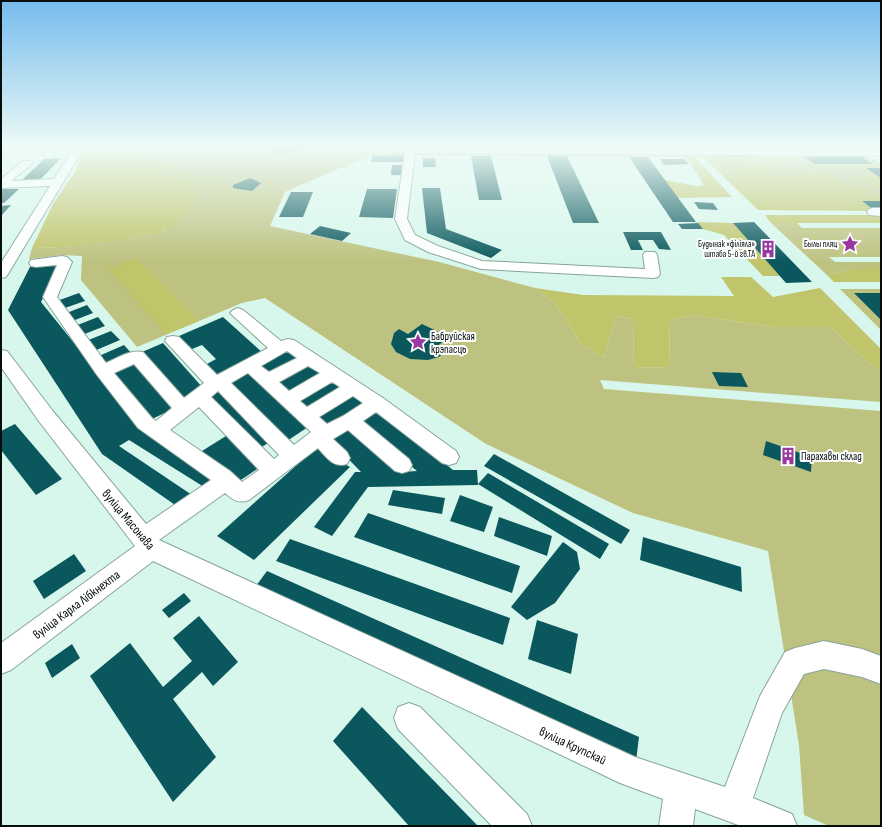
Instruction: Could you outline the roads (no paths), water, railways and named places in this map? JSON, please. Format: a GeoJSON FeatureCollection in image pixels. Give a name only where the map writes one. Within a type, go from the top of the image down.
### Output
{"type":"FeatureCollection","features":[{"type":"Feature","properties":{"kind":"street"},"geometry":{"type":"LineString","coordinates":[[1,274],[7,254],[55,185]]}},
{"type":"Feature","properties":{"kind":"street"},"geometry":{"type":"LineString","coordinates":[[406,185],[402,219],[410,237],[433,249],[480,265],[653,274],[650,255]]}},
{"type":"Feature","properties":{"kind":"street"},"geometry":{"type":"LineString","coordinates":[[36,263],[62,260],[65,262],[50,297],[103,371],[145,423],[226,481],[241,494],[322,436],[350,421],[376,403]]}},
{"type":"Feature","properties":{"kind":"street"},"geometry":{"type":"LineString","coordinates":[[238,314],[280,348]]}},
{"type":"Feature","properties":{"kind":"street"},"geometry":{"type":"LineString","coordinates":[[173,341],[293,457]]}},
{"type":"Feature","properties":{"kind":"street"},"geometry":{"type":"LineString","coordinates":[[156,431],[217,382],[288,344],[376,403],[449,457]]}},
{"type":"Feature","properties":{"kind":"street","name":"вуліца Масонава"},"geometry":{"type":"LineString","coordinates":[[1,355],[45,415],[147,544],[261,601],[372,651]]}},
{"type":"Feature","properties":{"kind":"street"},"geometry":{"type":"LineString","coordinates":[[103,371],[137,356],[183,409]]}},
{"type":"Feature","properties":{"kind":"street"},"geometry":{"type":"LineString","coordinates":[[267,381],[309,358]]}},
{"type":"Feature","properties":{"kind":"street"},"geometry":{"type":"LineString","coordinates":[[250,365],[306,416],[340,458]]}},
{"type":"Feature","properties":{"kind":"street"},"geometry":{"type":"LineString","coordinates":[[287,400],[332,374]]}},
{"type":"Feature","properties":{"kind":"street"},"geometry":{"type":"LineString","coordinates":[[306,416],[353,388]]}},
{"type":"Feature","properties":{"kind":"street"},"geometry":{"type":"LineString","coordinates":[[199,396],[273,471]]}},
{"type":"Feature","properties":{"kind":"street"},"geometry":{"type":"LineString","coordinates":[[350,421],[402,465]]}},
{"type":"Feature","properties":{"kind":"street","name":"вуліца Карла Лібкнехта"},"geometry":{"type":"LineString","coordinates":[[1,660],[226,481]]}},
{"type":"Feature","properties":{"kind":"street","name":"вуліца Крупскай"},"geometry":{"type":"LineString","coordinates":[[372,651],[631,772],[734,806],[780,826]]}},
{"type":"Feature","properties":{"kind":"street"},"geometry":{"type":"LineString","coordinates":[[734,806],[770,706],[795,662],[824,655],[862,663],[881,670]]}},
{"type":"Feature","properties":{"kind":"street"},"geometry":{"type":"LineString","coordinates":[[409,718],[515,826]]}},
{"type":"Feature","properties":{"kind":"street"},"geometry":{"type":"LineString","coordinates":[[676,826],[681,789]]}},
{"type":"Feature","properties":{"kind":"place","name":"Былы пляц"},"geometry":{"type":"Point","coordinates":[850,244]}},
{"type":"Feature","properties":{"kind":"place","name":"Будынак «філіяла» штаба 5-й гв.ТА"},"geometry":{"type":"Point","coordinates":[768,249]}},
{"type":"Feature","properties":{"kind":"place","name":"Бабруйская крэпасць"},"geometry":{"type":"Point","coordinates":[418,342]}},
{"type":"Feature","properties":{"kind":"place","name":"Парахавы склад"},"geometry":{"type":"Point","coordinates":[788,456]}}]}
